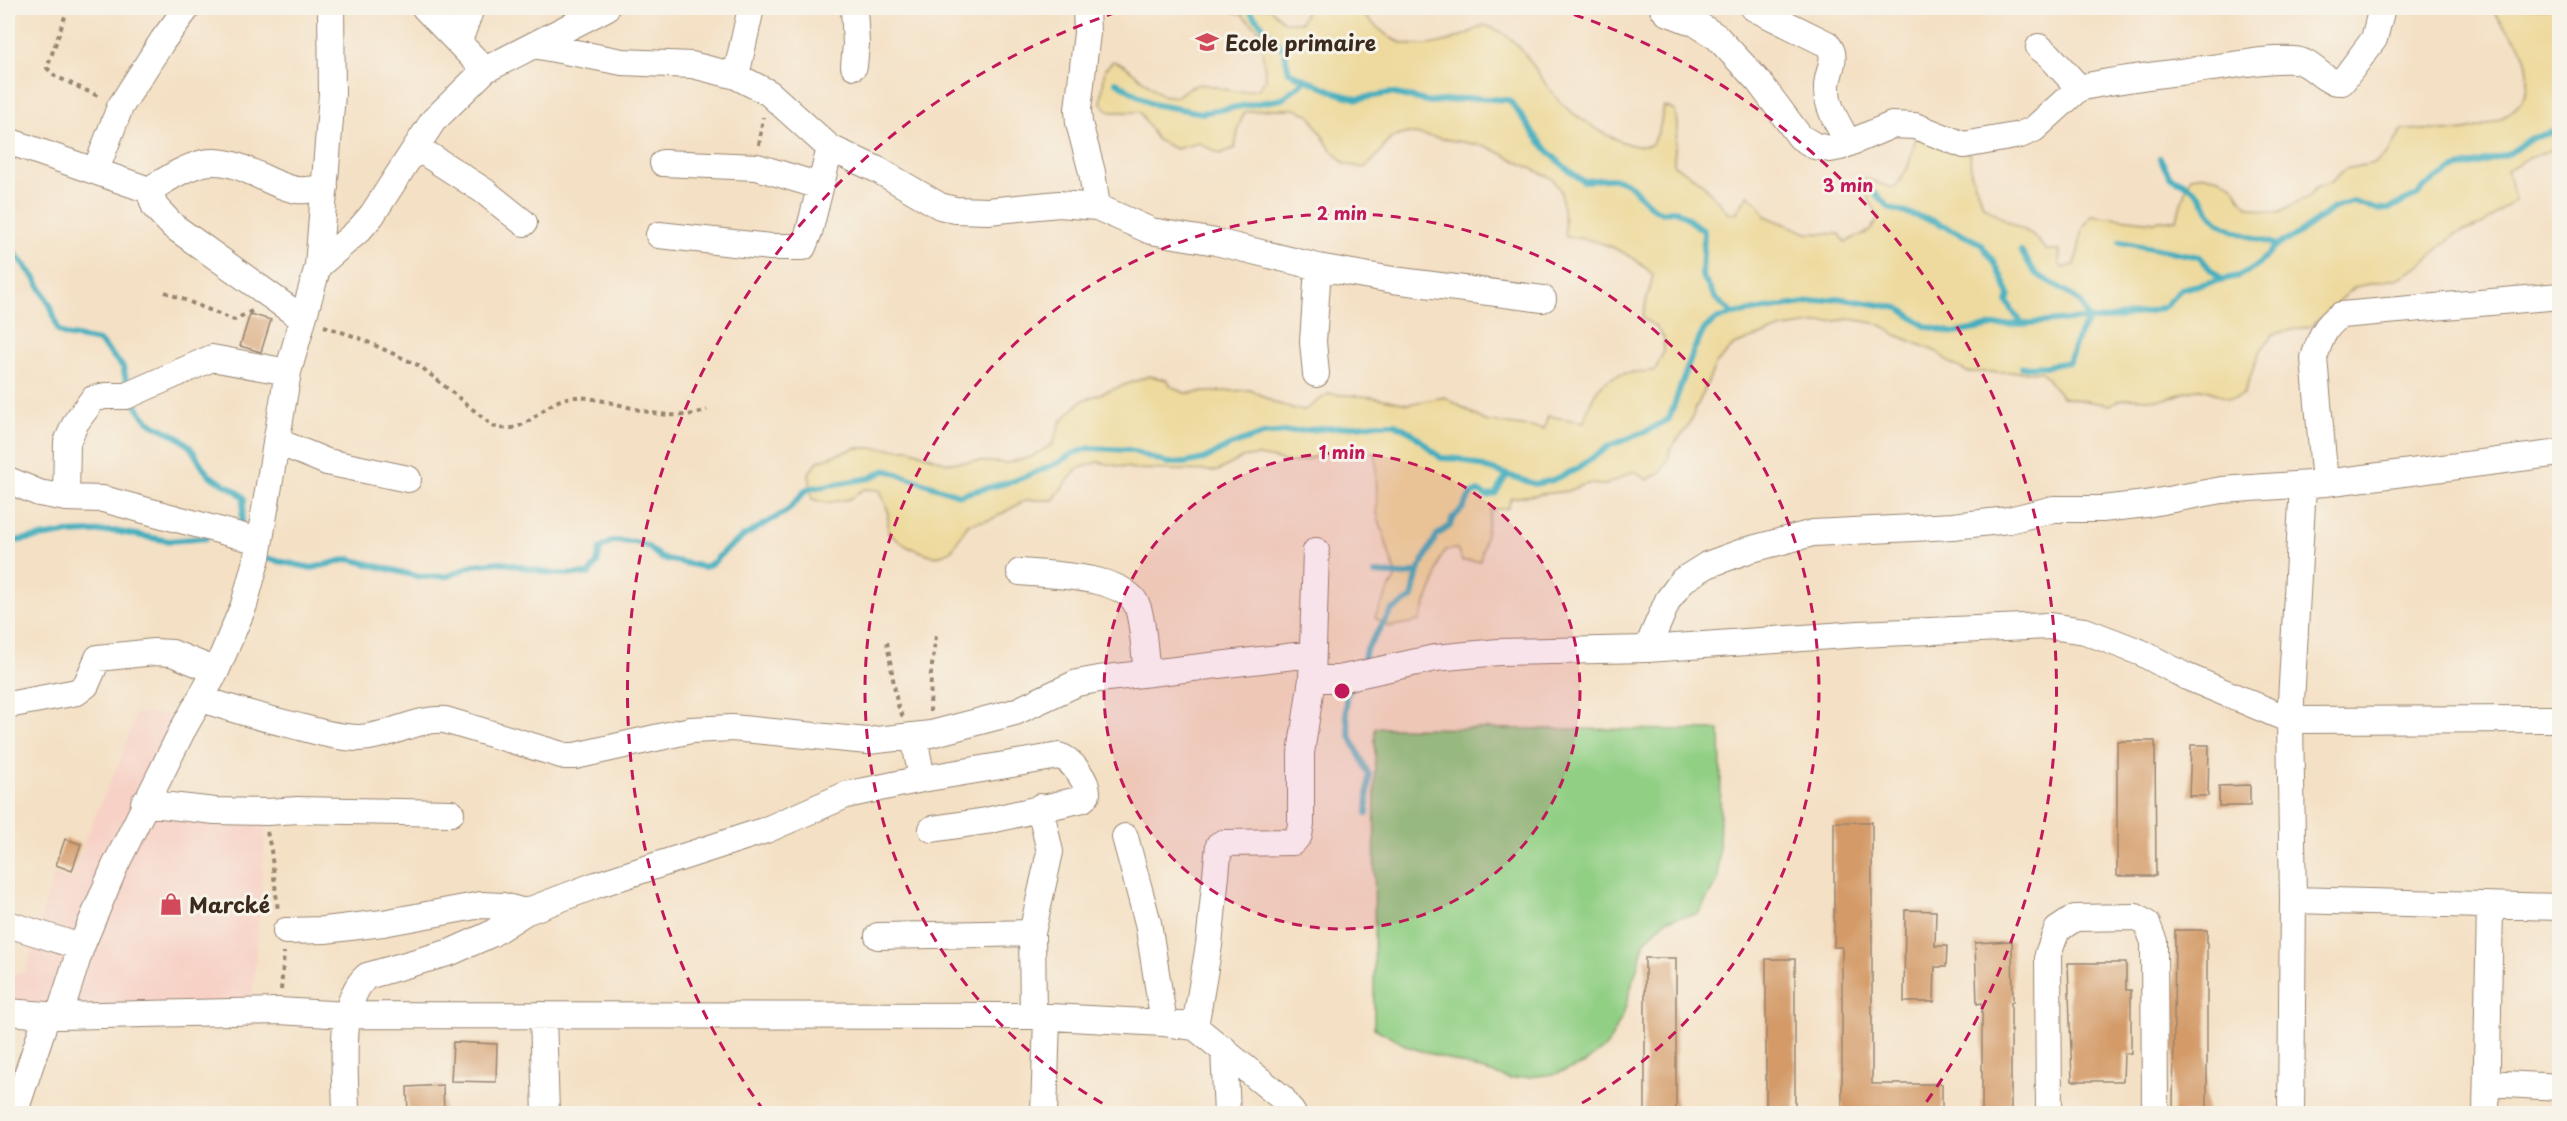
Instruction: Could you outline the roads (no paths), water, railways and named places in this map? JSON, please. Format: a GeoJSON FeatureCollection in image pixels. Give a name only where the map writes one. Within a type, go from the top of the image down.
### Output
{"type":"FeatureCollection","features":[{"type":"Feature","properties":{"kind":"street"},"geometry":{"type":"LineString","coordinates":[[96,170],[120,107],[163,40],[187,8]]}},
{"type":"Feature","properties":{"kind":"street"},"geometry":{"type":"LineString","coordinates":[[14,1113],[115,866],[144,803],[216,671],[244,605],[257,557],[288,372],[318,266],[332,94],[331,8]]}},
{"type":"Feature","properties":{"kind":"street"},"geometry":{"type":"LineString","coordinates":[[425,8],[485,70]]}},
{"type":"Feature","properties":{"kind":"street"},"geometry":{"type":"LineString","coordinates":[[459,41],[471,8]]}},
{"type":"Feature","properties":{"kind":"street"},"geometry":{"type":"LineString","coordinates":[[318,266],[359,230],[372,215],[433,121],[485,70],[606,8]]}},
{"type":"Feature","properties":{"kind":"street"},"geometry":{"type":"LineString","coordinates":[[736,76],[750,8]]}},
{"type":"Feature","properties":{"kind":"street"},"geometry":{"type":"LineString","coordinates":[[854,8],[856,44],[854,66]]}},
{"type":"Feature","properties":{"kind":"street"},"geometry":{"type":"LineString","coordinates":[[1086,8],[1087,33],[1079,123],[1092,172],[1097,207]]}},
{"type":"Feature","properties":{"kind":"street"},"geometry":{"type":"LineString","coordinates":[[1663,8],[1666,12],[1697,24],[1733,52],[1759,82],[1800,137],[1815,146],[1830,149],[1892,125],[1915,126],[1964,145],[2020,135],[2034,129],[2079,88],[2203,69],[2295,60],[2312,66],[2326,79],[2335,83],[2342,82],[2374,39],[2382,8]]}},
{"type":"Feature","properties":{"kind":"street"},"geometry":{"type":"LineString","coordinates":[[1754,8],[1827,44],[1832,50],[1833,60],[1826,88],[1829,104],[1848,142]]}},
{"type":"Feature","properties":{"kind":"street"},"geometry":{"type":"LineString","coordinates":[[534,45],[622,62],[692,65],[736,76],[769,93],[830,148],[878,170],[940,206],[955,210],[988,211],[1059,204],[1097,207],[1151,231],[1216,242],[1318,267],[1393,280],[1543,299]]}},
{"type":"Feature","properties":{"kind":"street"},"geometry":{"type":"LineString","coordinates":[[2039,47],[2079,88]]}},
{"type":"Feature","properties":{"kind":"street"},"geometry":{"type":"LineString","coordinates":[[8,141],[148,190],[155,207],[172,226],[303,319]]}},
{"type":"Feature","properties":{"kind":"street"},"geometry":{"type":"LineString","coordinates":[[416,147],[484,191],[524,223]]}},
{"type":"Feature","properties":{"kind":"street"},"geometry":{"type":"LineString","coordinates":[[659,235],[771,247],[803,247],[809,232],[830,148]]}},
{"type":"Feature","properties":{"kind":"street"},"geometry":{"type":"LineString","coordinates":[[148,190],[178,172],[205,163],[220,163],[243,168],[300,190],[325,187]]}},
{"type":"Feature","properties":{"kind":"street"},"geometry":{"type":"LineString","coordinates":[[663,163],[757,167],[820,186]]}},
{"type":"Feature","properties":{"kind":"street"},"geometry":{"type":"LineString","coordinates":[[1316,374],[1313,342],[1318,267]]}},
{"type":"Feature","properties":{"kind":"street"},"geometry":{"type":"LineString","coordinates":[[2291,1113],[2293,900],[2290,720],[2314,484],[2314,358],[2320,338],[2329,323],[2341,315],[2559,296]]}},
{"type":"Feature","properties":{"kind":"street"},"geometry":{"type":"LineString","coordinates":[[66,498],[67,442],[84,408],[93,399],[126,396],[212,358],[288,372]]}},
{"type":"Feature","properties":{"kind":"street"},"geometry":{"type":"LineString","coordinates":[[276,441],[327,462],[408,479]]}},
{"type":"Feature","properties":{"kind":"street"},"geometry":{"type":"LineString","coordinates":[[1647,649],[1668,600],[1683,580],[1707,565],[1748,550],[1813,533],[1953,526],[2009,519],[2054,509],[2102,509],[2222,490],[2314,484],[2559,453]]}},
{"type":"Feature","properties":{"kind":"street"},"geometry":{"type":"LineString","coordinates":[[8,480],[39,493],[66,498],[103,499],[259,541]]}},
{"type":"Feature","properties":{"kind":"street"},"geometry":{"type":"LineString","coordinates":[[1195,1027],[1205,975],[1219,845],[1293,842],[1299,835],[1302,753],[1312,679],[1316,551]]}},
{"type":"Feature","properties":{"kind":"street"},"geometry":{"type":"LineString","coordinates":[[1020,572],[1083,579],[1114,585],[1127,592],[1138,606],[1147,672]]}},
{"type":"Feature","properties":{"kind":"street"},"geometry":{"type":"LineString","coordinates":[[1312,679],[1339,679],[1435,658],[1499,652],[1647,649],[1859,634],[2050,626],[2085,631],[2142,653],[2185,676],[2290,720],[2559,719]]}},
{"type":"Feature","properties":{"kind":"street"},"geometry":{"type":"LineString","coordinates":[[8,705],[77,692],[86,685],[98,658],[153,652],[172,653],[216,671]]}},
{"type":"Feature","properties":{"kind":"street"},"geometry":{"type":"LineString","coordinates":[[202,699],[239,712],[358,738],[430,719],[445,720],[565,756],[575,756],[691,730],[741,729],[868,741],[922,736],[1015,712],[1077,683],[1147,672],[1312,654]]}},
{"type":"Feature","properties":{"kind":"street"},"geometry":{"type":"LineString","coordinates":[[922,736],[922,779]]}},
{"type":"Feature","properties":{"kind":"street"},"geometry":{"type":"LineString","coordinates":[[346,1113],[346,1015],[361,981],[367,976],[451,952],[491,934],[525,912],[596,885],[766,830],[846,795],[922,779],[1059,756],[1065,758],[1088,788],[1088,794],[1083,799],[986,821],[932,829]]}},
{"type":"Feature","properties":{"kind":"street"},"geometry":{"type":"LineString","coordinates":[[144,803],[215,811],[451,813]]}},
{"type":"Feature","properties":{"kind":"street"},"geometry":{"type":"LineString","coordinates":[[1040,807],[1050,862],[1032,933],[1040,1017],[1044,1113]]}},
{"type":"Feature","properties":{"kind":"street"},"geometry":{"type":"LineString","coordinates":[[1125,837],[1148,923],[1164,1023]]}},
{"type":"Feature","properties":{"kind":"street"},"geometry":{"type":"LineString","coordinates":[[2293,900],[2559,907]]}},
{"type":"Feature","properties":{"kind":"street"},"geometry":{"type":"LineString","coordinates":[[286,931],[325,930],[382,923],[481,905],[503,906],[525,912]]}},
{"type":"Feature","properties":{"kind":"street"},"geometry":{"type":"LineString","coordinates":[[2486,1113],[2490,906]]}},
{"type":"Feature","properties":{"kind":"street"},"geometry":{"type":"LineString","coordinates":[[2049,1113],[2048,954],[2057,930],[2075,918],[2136,917],[2147,924],[2154,942],[2154,1113]]}},
{"type":"Feature","properties":{"kind":"street"},"geometry":{"type":"LineString","coordinates":[[8,924],[81,947]]}},
{"type":"Feature","properties":{"kind":"street"},"geometry":{"type":"LineString","coordinates":[[878,936],[1032,933]]}},
{"type":"Feature","properties":{"kind":"street"},"geometry":{"type":"LineString","coordinates":[[8,1012],[53,1016],[253,1011],[346,1015],[1040,1017],[1164,1023],[1195,1027],[1282,1098],[1293,1113]]}},
{"type":"Feature","properties":{"kind":"street"},"geometry":{"type":"LineString","coordinates":[[543,1015],[546,1113]]}},
{"type":"Feature","properties":{"kind":"street"},"geometry":{"type":"LineString","coordinates":[[1224,1049],[1227,1113]]}},
{"type":"Feature","properties":{"kind":"street"},"geometry":{"type":"LineString","coordinates":[[2487,1083],[2559,1087]]}},
{"type":"Feature","properties":{"kind":"waterway"},"geometry":{"type":"LineString","coordinates":[[1247,8],[1284,50],[1289,72],[1337,93],[1357,99],[1391,93],[1431,102],[1473,98],[1509,100],[1548,151],[1583,181],[1607,179],[1625,182],[1647,203],[1662,213],[1676,210],[1704,231],[1702,276],[1716,299],[1733,314]]}},
{"type":"Feature","properties":{"kind":"waterway"},"geometry":{"type":"LineString","coordinates":[[1116,82],[1152,104],[1202,113],[1282,99],[1305,80]]}},
{"type":"Feature","properties":{"kind":"waterway"},"geometry":{"type":"LineString","coordinates":[[264,558],[312,568],[349,559],[420,577],[449,576],[473,565],[500,562],[554,574],[589,574],[597,563],[600,549],[612,541],[635,542],[647,546],[661,558],[704,567],[714,562],[744,536],[787,511],[807,489],[870,478],[886,470],[959,495],[1014,481],[1090,448],[1130,450],[1167,463],[1185,463],[1204,459],[1229,446],[1263,434],[1378,424],[1395,424],[1412,433],[1441,458],[1460,459],[1535,484],[1550,481],[1577,469],[1609,446],[1647,431],[1669,419],[1694,349],[1705,328],[1717,319],[1733,314],[1837,298],[1899,308],[1925,326],[1954,333],[1993,326],[2082,319],[2099,320],[2147,312],[2164,307],[2181,289],[2238,276],[2256,267],[2276,245],[2292,238],[2334,208],[2353,202],[2379,210],[2388,209],[2418,195],[2424,187],[2452,170],[2507,155],[2529,139],[2560,130]]}},
{"type":"Feature","properties":{"kind":"waterway"},"geometry":{"type":"LineString","coordinates":[[2160,158],[2170,177],[2185,183],[2197,192],[2216,220],[2237,232],[2276,245]]}},
{"type":"Feature","properties":{"kind":"waterway"},"geometry":{"type":"LineString","coordinates":[[1875,193],[1889,208],[1934,221],[1980,243],[1993,260],[2009,295],[2007,302],[2021,323]]}},
{"type":"Feature","properties":{"kind":"waterway"},"geometry":{"type":"LineString","coordinates":[[2120,242],[2200,257],[2223,280]]}},
{"type":"Feature","properties":{"kind":"waterway"},"geometry":{"type":"LineString","coordinates":[[8,245],[35,278],[51,307],[58,330],[65,335],[99,341],[123,367],[128,388]]}},
{"type":"Feature","properties":{"kind":"waterway"},"geometry":{"type":"LineString","coordinates":[[2021,251],[2036,274],[2066,291],[2081,303],[2089,319],[2077,339],[2069,362],[2022,367]]}},
{"type":"Feature","properties":{"kind":"waterway"},"geometry":{"type":"LineString","coordinates":[[133,400],[152,424],[172,433],[187,444],[209,475],[244,498],[241,530]]}},
{"type":"Feature","properties":{"kind":"waterway"},"geometry":{"type":"LineString","coordinates":[[1375,573],[1406,575],[1418,571],[1437,535],[1450,526],[1452,519],[1463,508],[1471,494],[1478,491],[1487,496],[1495,494],[1507,475]]}},
{"type":"Feature","properties":{"kind":"waterway"},"geometry":{"type":"LineString","coordinates":[[8,542],[65,533],[114,531],[169,541],[206,538]]}},
{"type":"Feature","properties":{"kind":"waterway"},"geometry":{"type":"LineString","coordinates":[[1362,667],[1366,650],[1392,610],[1412,598],[1418,571]]}},
{"type":"Feature","properties":{"kind":"waterway"},"geometry":{"type":"LineString","coordinates":[[1354,684],[1346,696],[1346,713],[1350,736],[1369,775],[1367,814]]}},
{"type":"Feature","properties":{"kind":"place","name":"Ecole primaire"},"geometry":{"type":"Point","coordinates":[1207,42]}},
{"type":"Feature","properties":{"kind":"place","name":"Marcké"},"geometry":{"type":"Point","coordinates":[171,904]}}]}
